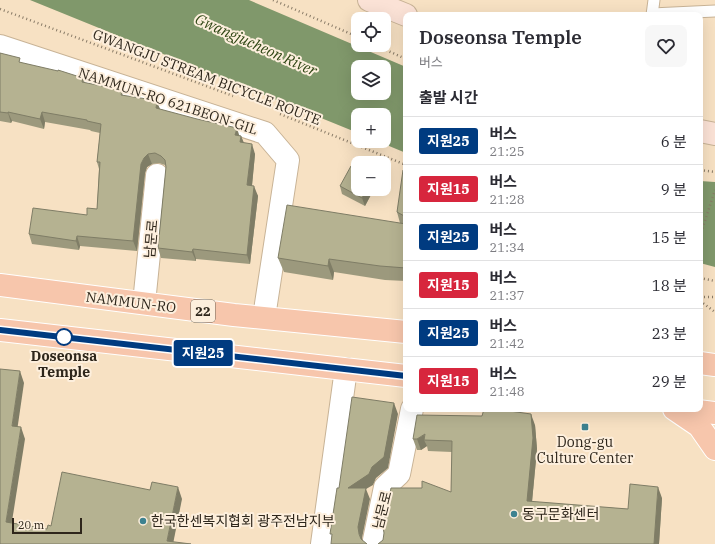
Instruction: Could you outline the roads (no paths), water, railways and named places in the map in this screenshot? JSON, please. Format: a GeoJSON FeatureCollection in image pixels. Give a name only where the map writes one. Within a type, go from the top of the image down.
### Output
{"type":"FeatureCollection","features":[{"type":"Feature","properties":{"kind":"main road"},"geometry":{"type":"LineString","coordinates":[[370,0],[403,14]]}},
{"type":"Feature","properties":{"kind":"main road"},"geometry":{"type":"LineString","coordinates":[[703,132],[715,134]]}},
{"type":"Feature","properties":{"kind":"main road","name":"NAMMUN-RO"},"geometry":{"type":"LineString","coordinates":[[0,286],[234,315],[403,332]]}},
{"type":"Feature","properties":{"kind":"main road"},"geometry":{"type":"LineString","coordinates":[[0,330],[403,376]]}},
{"type":"Feature","properties":{"kind":"main road"},"geometry":{"type":"LineString","coordinates":[[703,363],[715,365]]}},
{"type":"Feature","properties":{"kind":"main road"},"geometry":{"type":"LineString","coordinates":[[678,412],[699,426],[715,449]]}},
{"type":"Feature","properties":{"kind":"main road"},"geometry":{"type":"LineString","coordinates":[[703,412],[715,413]]}},
{"type":"Feature","properties":{"kind":"street","name":"NAMMUN-RO 621BEON-GIL"},"geometry":{"type":"LineString","coordinates":[[0,46],[265,133],[288,160],[264,317]]}},
{"type":"Feature","properties":{"kind":"street","name":"남문로"},"geometry":{"type":"LineString","coordinates":[[144,303],[157,175]]}},
{"type":"Feature","properties":{"kind":"street"},"geometry":{"type":"LineString","coordinates":[[322,544],[346,369]]}},
{"type":"Feature","properties":{"kind":"street","name":"남문로"},"geometry":{"type":"LineString","coordinates":[[376,544],[374,540],[385,487],[399,474],[411,412]]}},
{"type":"Feature","properties":{"kind":"lane"},"geometry":{"type":"LineString","coordinates":[[652,12],[654,0]]}},
{"type":"Feature","properties":{"kind":"lane"},"geometry":{"type":"LineString","coordinates":[[690,12],[715,10]]}},
{"type":"Feature","properties":{"kind":"water","name":"Gwangjucheon River"},"geometry":{"type":"Polygon","coordinates":[[[30,0],[249,0],[351,44],[351,52],[371,52],[390,60],[351,60],[351,100],[391,100],[391,61],[403,66],[403,152],[391,147],[391,108],[351,108],[351,130],[30,0]]]}},
{"type":"Feature","properties":{"kind":"water"},"geometry":{"type":"Polygon","coordinates":[[[703,181],[715,182],[715,267],[703,264],[703,181]]]}},
{"type":"Feature","properties":{"kind":"place","name":"Doseonsa Temple"},"geometry":{"type":"Point","coordinates":[64,337]}},
{"type":"Feature","properties":{"kind":"place","name":"Dong-gu Culture Center"},"geometry":{"type":"Point","coordinates":[585,427]}},
{"type":"Feature","properties":{"kind":"place","name":"동구문화센터"},"geometry":{"type":"Point","coordinates":[514,514]}},
{"type":"Feature","properties":{"kind":"place","name":"한국한센복지협회 광주전남지부"},"geometry":{"type":"Point","coordinates":[143,521]}}]}
